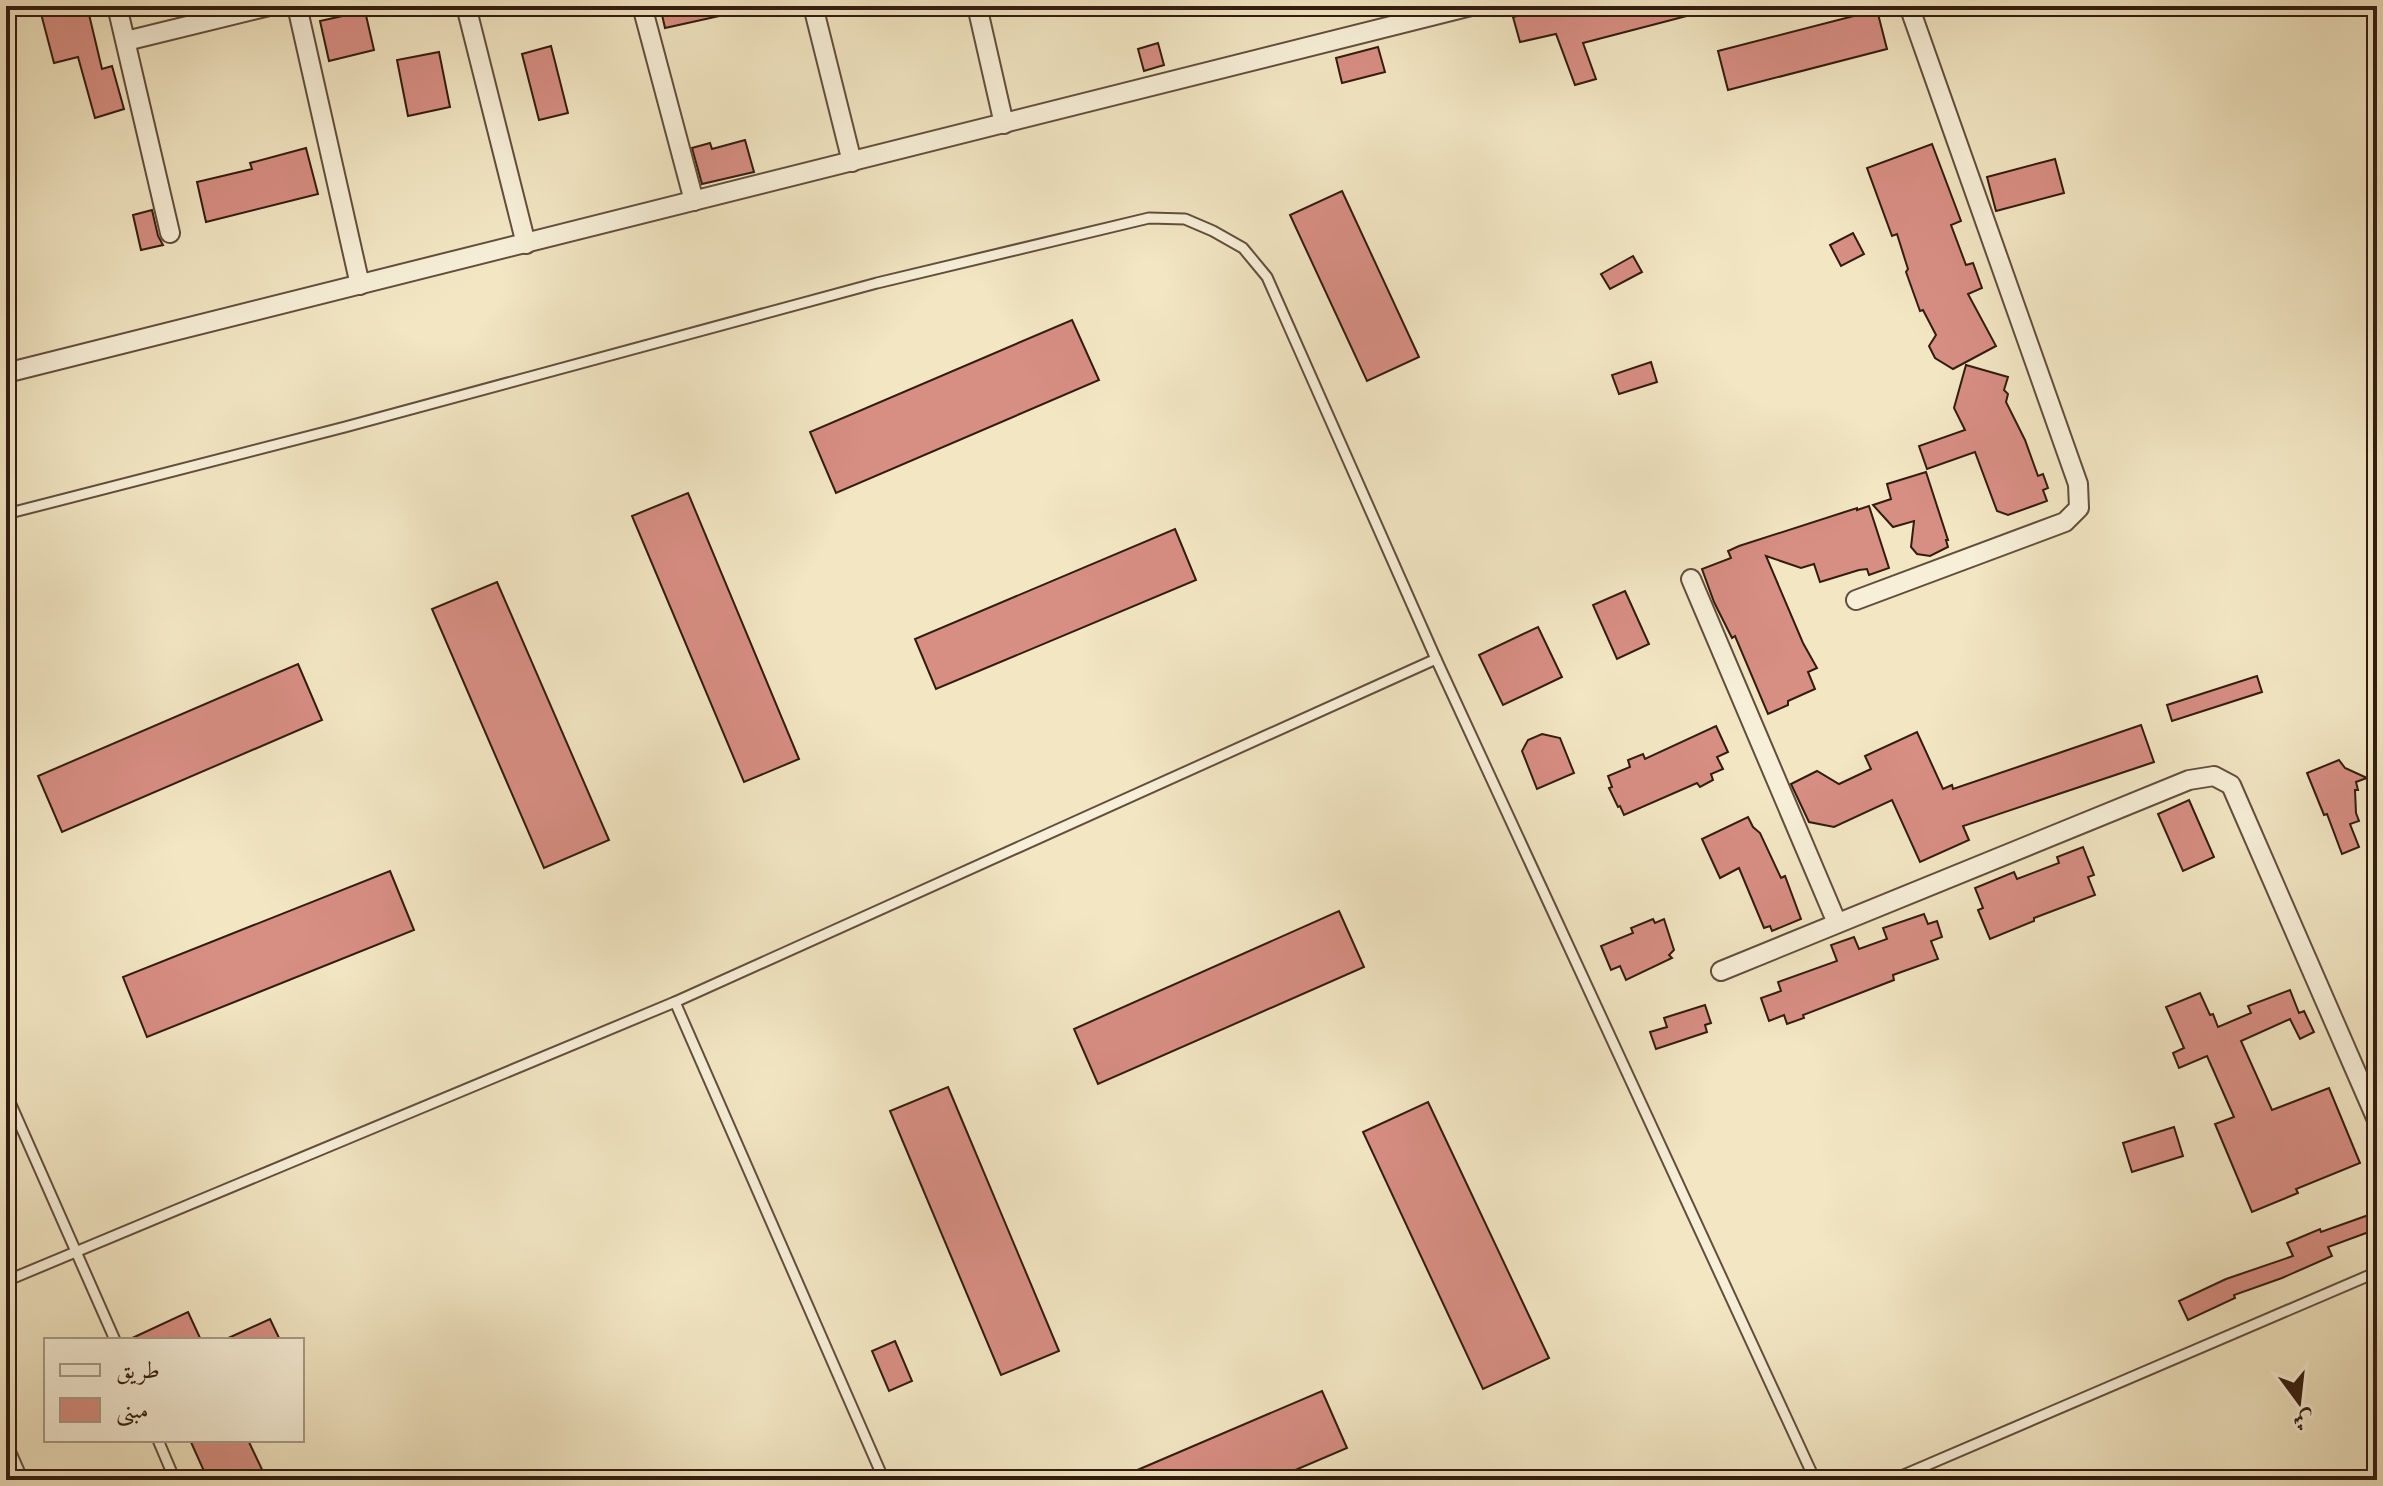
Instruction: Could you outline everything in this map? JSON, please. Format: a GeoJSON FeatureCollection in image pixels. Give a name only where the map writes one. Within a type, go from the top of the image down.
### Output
{"type":"FeatureCollection","features":[{"type":"Feature","properties":{"kind":"street"},"geometry":{"type":"LineString","coordinates":[[117,6],[170,233]]}},
{"type":"Feature","properties":{"kind":"street"},"geometry":{"type":"LineString","coordinates":[[126,41],[269,6]]}},
{"type":"Feature","properties":{"kind":"street"},"geometry":{"type":"LineString","coordinates":[[297,6],[360,285]]}},
{"type":"Feature","properties":{"kind":"street"},"geometry":{"type":"LineString","coordinates":[[466,6],[526,244]]}},
{"type":"Feature","properties":{"kind":"street"},"geometry":{"type":"LineString","coordinates":[[642,6],[694,201]]}},
{"type":"Feature","properties":{"kind":"street"},"geometry":{"type":"LineString","coordinates":[[813,6],[852,162]]}},
{"type":"Feature","properties":{"kind":"street"},"geometry":{"type":"LineString","coordinates":[[977,6],[1004,124]]}},
{"type":"Feature","properties":{"kind":"street"},"geometry":{"type":"LineString","coordinates":[[6,373],[1471,6]]}},
{"type":"Feature","properties":{"kind":"street"},"geometry":{"type":"LineString","coordinates":[[1856,600],[2065,522],[2079,508],[2078,484],[1909,6]]}},
{"type":"Feature","properties":{"kind":"street"},"geometry":{"type":"LineString","coordinates":[[1691,579],[1837,923]]}},
{"type":"Feature","properties":{"kind":"street"},"geometry":{"type":"LineString","coordinates":[[1721,971],[2189,780],[2214,776],[2231,785],[2377,1120]]}},
{"type":"Feature","properties":{"kind":"lane"},"geometry":{"type":"LineString","coordinates":[[6,514],[345,427],[877,283],[1149,218],[1185,219],[1243,248],[1267,277],[1436,659],[1815,1480]]}},
{"type":"Feature","properties":{"kind":"lane"},"geometry":{"type":"LineString","coordinates":[[6,1281],[675,1002],[1436,659]]}},
{"type":"Feature","properties":{"kind":"lane"},"geometry":{"type":"LineString","coordinates":[[675,1002],[884,1480]]}},
{"type":"Feature","properties":{"kind":"lane"},"geometry":{"type":"LineString","coordinates":[[6,1093],[114,1338]]}},
{"type":"Feature","properties":{"kind":"lane"},"geometry":{"type":"LineString","coordinates":[[1892,1480],[2377,1272]]}},
{"type":"Feature","properties":{"kind":"lane"},"geometry":{"type":"LineString","coordinates":[[6,1441],[23,1480]]}},
{"type":"Feature","properties":{"kind":"lane"},"geometry":{"type":"LineString","coordinates":[[159,1442],[175,1480]]}},
{"type":"Feature","properties":{"kind":"building"},"geometry":{"type":"Polygon","coordinates":[[[39,6],[87,6],[102,69],[112,66],[124,109],[95,118],[78,57],[54,63],[39,6]]]}},
{"type":"Feature","properties":{"kind":"building"},"geometry":{"type":"Polygon","coordinates":[[[660,6],[732,6],[733,13],[665,28],[660,6]]]}},
{"type":"Feature","properties":{"kind":"building"},"geometry":{"type":"Polygon","coordinates":[[[1556,6],[1706,6],[1706,11],[1583,43],[1596,79],[1575,85],[1556,34],[1520,42],[1513,17],[1556,6]]]}},
{"type":"Feature","properties":{"kind":"building"},"geometry":{"type":"Polygon","coordinates":[[[1877,10],[1887,49],[1728,90],[1718,51],[1877,10]]]}},
{"type":"Feature","properties":{"kind":"building"},"geometry":{"type":"Polygon","coordinates":[[[365,11],[374,50],[329,61],[320,21],[365,11]]]}},
{"type":"Feature","properties":{"kind":"building"},"geometry":{"type":"Polygon","coordinates":[[[1158,43],[1164,65],[1144,71],[1138,49],[1158,43]]]}},
{"type":"Feature","properties":{"kind":"building"},"geometry":{"type":"Polygon","coordinates":[[[551,46],[568,113],[539,120],[522,54],[551,46]]]}},
{"type":"Feature","properties":{"kind":"building"},"geometry":{"type":"Polygon","coordinates":[[[1378,47],[1385,72],[1342,83],[1336,58],[1378,47]]]}},
{"type":"Feature","properties":{"kind":"building"},"geometry":{"type":"Polygon","coordinates":[[[439,52],[450,107],[408,116],[397,60],[439,52]]]}},
{"type":"Feature","properties":{"kind":"building"},"geometry":{"type":"Polygon","coordinates":[[[745,140],[754,172],[702,184],[692,148],[710,143],[712,149],[745,140]]]}},
{"type":"Feature","properties":{"kind":"building"},"geometry":{"type":"Polygon","coordinates":[[[1932,144],[1961,221],[1951,225],[1966,265],[1973,263],[1982,288],[1968,294],[1996,346],[1953,369],[1935,358],[1929,346],[1936,335],[1923,310],[1920,311],[1897,234],[1892,236],[1867,168],[1932,144]]]}},
{"type":"Feature","properties":{"kind":"building"},"geometry":{"type":"Polygon","coordinates":[[[306,148],[318,194],[206,222],[197,182],[252,169],[250,163],[306,148]]]}},
{"type":"Feature","properties":{"kind":"building"},"geometry":{"type":"Polygon","coordinates":[[[2055,159],[2064,193],[1996,211],[1987,177],[2055,159]]]}},
{"type":"Feature","properties":{"kind":"building"},"geometry":{"type":"Polygon","coordinates":[[[1342,191],[1419,357],[1367,381],[1290,215],[1342,191]]]}},
{"type":"Feature","properties":{"kind":"building"},"geometry":{"type":"Polygon","coordinates":[[[152,210],[163,245],[141,250],[133,215],[152,210]]]}},
{"type":"Feature","properties":{"kind":"building"},"geometry":{"type":"Polygon","coordinates":[[[1853,233],[1864,254],[1841,266],[1830,245],[1853,233]]]}},
{"type":"Feature","properties":{"kind":"building"},"geometry":{"type":"Polygon","coordinates":[[[1633,256],[1642,272],[1610,289],[1601,274],[1633,256]]]}},
{"type":"Feature","properties":{"kind":"building"},"geometry":{"type":"Polygon","coordinates":[[[1072,320],[1099,380],[836,493],[810,432],[1072,320]]]}},
{"type":"Feature","properties":{"kind":"building"},"geometry":{"type":"Polygon","coordinates":[[[1651,362],[1657,382],[1619,394],[1612,375],[1651,362]]]}},
{"type":"Feature","properties":{"kind":"building"},"geometry":{"type":"Polygon","coordinates":[[[1966,365],[2008,377],[2004,390],[2008,394],[2006,402],[2038,476],[2043,474],[2048,488],[2043,490],[2047,501],[2008,515],[1997,511],[1975,452],[1927,469],[1919,446],[1965,430],[1954,408],[1966,365]]]}},
{"type":"Feature","properties":{"kind":"building"},"geometry":{"type":"Polygon","coordinates":[[[1926,472],[1948,540],[1948,547],[1930,556],[1917,554],[1911,547],[1914,521],[1893,527],[1873,505],[1891,499],[1887,484],[1926,472]]]}},
{"type":"Feature","properties":{"kind":"building"},"geometry":{"type":"Polygon","coordinates":[[[688,493],[799,759],[744,782],[632,516],[688,493]]]}},
{"type":"Feature","properties":{"kind":"building"},"geometry":{"type":"Polygon","coordinates":[[[1869,506],[1889,568],[1869,575],[1867,569],[1859,570],[1820,582],[1814,564],[1801,568],[1766,556],[1817,668],[1808,672],[1815,689],[1768,714],[1735,636],[1732,638],[1714,602],[1702,569],[1731,558],[1728,551],[1739,546],[1869,506]]]}},
{"type":"Feature","properties":{"kind":"building"},"geometry":{"type":"Polygon","coordinates":[[[1175,529],[1196,580],[936,689],[915,639],[1175,529]]]}},
{"type":"Feature","properties":{"kind":"building"},"geometry":{"type":"Polygon","coordinates":[[[497,582],[609,840],[544,868],[432,609],[497,582]]]}},
{"type":"Feature","properties":{"kind":"building"},"geometry":{"type":"Polygon","coordinates":[[[1625,591],[1649,644],[1617,659],[1593,605],[1625,591]]]}},
{"type":"Feature","properties":{"kind":"building"},"geometry":{"type":"Polygon","coordinates":[[[1538,627],[1562,677],[1503,705],[1479,655],[1538,627]]]}},
{"type":"Feature","properties":{"kind":"building"},"geometry":{"type":"Polygon","coordinates":[[[298,664],[322,720],[62,832],[38,776],[298,664]]]}},
{"type":"Feature","properties":{"kind":"building"},"geometry":{"type":"Polygon","coordinates":[[[2257,676],[2262,692],[2172,721],[2167,705],[2257,676]]]}},
{"type":"Feature","properties":{"kind":"building"},"geometry":{"type":"Polygon","coordinates":[[[2141,725],[2154,762],[1963,826],[1969,840],[1920,862],[1892,800],[1834,827],[1809,822],[1791,784],[1817,771],[1839,784],[1871,769],[1865,756],[1917,732],[1943,789],[1952,785],[1953,789],[2141,725]]]}},
{"type":"Feature","properties":{"kind":"building"},"geometry":{"type":"Polygon","coordinates":[[[1716,726],[1728,752],[1717,757],[1723,769],[1711,774],[1713,780],[1700,787],[1697,783],[1624,815],[1609,788],[1612,787],[1608,776],[1630,767],[1628,760],[1643,754],[1645,759],[1716,726]]]}},
{"type":"Feature","properties":{"kind":"building"},"geometry":{"type":"Polygon","coordinates":[[[1542,734],[1560,738],[1574,773],[1537,789],[1522,751],[1528,740],[1542,734]]]}},
{"type":"Feature","properties":{"kind":"building"},"geometry":{"type":"Polygon","coordinates":[[[2339,760],[2345,768],[2367,778],[2356,782],[2359,821],[2350,824],[2359,847],[2342,854],[2307,773],[2339,760]]]}},
{"type":"Feature","properties":{"kind":"building"},"geometry":{"type":"Polygon","coordinates":[[[2189,800],[2214,857],[2183,871],[2158,814],[2189,800]]]}},
{"type":"Feature","properties":{"kind":"building"},"geometry":{"type":"Polygon","coordinates":[[[1748,817],[1760,833],[1781,878],[1785,876],[1801,919],[1772,931],[1770,926],[1764,928],[1739,868],[1720,878],[1702,839],[1748,817]]]}},
{"type":"Feature","properties":{"kind":"building"},"geometry":{"type":"Polygon","coordinates":[[[2083,847],[2094,875],[2088,877],[2095,895],[1990,939],[1978,910],[1983,908],[1975,888],[2014,872],[2017,879],[2059,863],[2057,857],[2083,847]]]}},
{"type":"Feature","properties":{"kind":"building"},"geometry":{"type":"Polygon","coordinates":[[[390,871],[414,930],[147,1037],[123,977],[390,871]]]}},
{"type":"Feature","properties":{"kind":"building"},"geometry":{"type":"Polygon","coordinates":[[[1339,911],[1364,967],[1098,1084],[1074,1029],[1339,911]]]}},
{"type":"Feature","properties":{"kind":"building"},"geometry":{"type":"Polygon","coordinates":[[[1924,914],[1928,924],[1937,921],[1942,937],[1931,941],[1938,959],[1893,975],[1894,980],[1803,1015],[1804,1018],[1787,1024],[1784,1015],[1769,1021],[1761,998],[1781,991],[1778,982],[1837,961],[1831,945],[1854,937],[1859,949],[1887,939],[1883,928],[1924,914]]]}},
{"type":"Feature","properties":{"kind":"building"},"geometry":{"type":"Polygon","coordinates":[[[1653,919],[1655,923],[1664,919],[1674,950],[1669,955],[1672,958],[1626,980],[1620,966],[1611,970],[1601,946],[1633,933],[1631,928],[1653,919]]]}},
{"type":"Feature","properties":{"kind":"building"},"geometry":{"type":"Polygon","coordinates":[[[2290,990],[2299,1013],[2304,1011],[2314,1032],[2300,1039],[2290,1019],[2241,1041],[2272,1110],[2329,1088],[2360,1163],[2296,1189],[2298,1193],[2252,1212],[2215,1124],[2234,1117],[2207,1056],[2179,1068],[2173,1053],[2184,1048],[2166,1007],[2200,993],[2218,1027],[2251,1013],[2248,1006],[2290,990]]]}},
{"type":"Feature","properties":{"kind":"building"},"geometry":{"type":"Polygon","coordinates":[[[1705,1005],[1711,1023],[1705,1025],[1707,1032],[1656,1049],[1650,1032],[1667,1027],[1664,1018],[1705,1005]]]}},
{"type":"Feature","properties":{"kind":"building"},"geometry":{"type":"Polygon","coordinates":[[[948,1087],[1059,1351],[1001,1375],[890,1111],[948,1087]]]}},
{"type":"Feature","properties":{"kind":"building"},"geometry":{"type":"Polygon","coordinates":[[[1428,1102],[1549,1358],[1483,1389],[1363,1132],[1428,1102]]]}},
{"type":"Feature","properties":{"kind":"building"},"geometry":{"type":"Polygon","coordinates":[[[2174,1127],[2183,1156],[2132,1172],[2123,1143],[2174,1127]]]}},
{"type":"Feature","properties":{"kind":"building"},"geometry":{"type":"Polygon","coordinates":[[[2377,1212],[2377,1229],[2328,1247],[2332,1256],[2234,1295],[2235,1298],[2188,1320],[2179,1301],[2226,1279],[2293,1256],[2287,1243],[2320,1229],[2321,1232],[2377,1212]]]}},
{"type":"Feature","properties":{"kind":"building"},"geometry":{"type":"Polygon","coordinates":[[[188,1312],[200,1338],[132,1338],[188,1312]]]}},
{"type":"Feature","properties":{"kind":"building"},"geometry":{"type":"Polygon","coordinates":[[[270,1319],[279,1338],[228,1338],[270,1319]]]}},
{"type":"Feature","properties":{"kind":"building"},"geometry":{"type":"Polygon","coordinates":[[[895,1341],[912,1381],[889,1391],[872,1351],[895,1341]]]}},
{"type":"Feature","properties":{"kind":"building"},"geometry":{"type":"Polygon","coordinates":[[[1322,1391],[1347,1448],[1272,1480],[1114,1480],[1322,1391]]]}},
{"type":"Feature","properties":{"kind":"building"},"geometry":{"type":"Polygon","coordinates":[[[191,1442],[249,1442],[267,1480],[208,1480],[191,1442]]]}}]}
